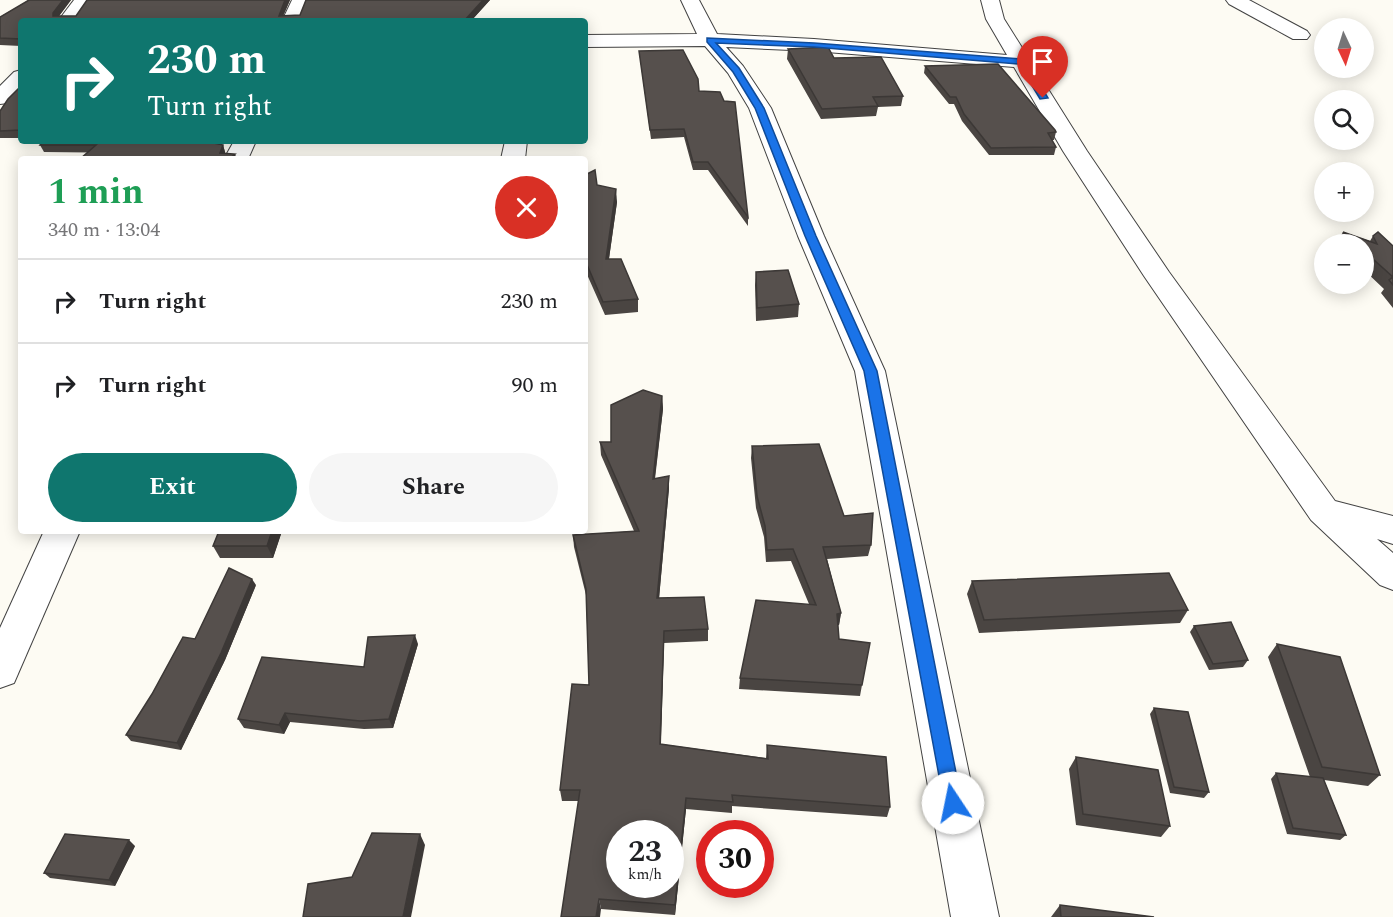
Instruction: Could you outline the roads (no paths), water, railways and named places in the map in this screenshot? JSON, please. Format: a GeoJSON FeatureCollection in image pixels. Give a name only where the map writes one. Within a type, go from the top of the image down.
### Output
{"type":"FeatureCollection","features":[{"type":"Feature","properties":{"kind":"street"},"geometry":{"type":"LineString","coordinates":[[69,18],[83,0]]}},
{"type":"Feature","properties":{"kind":"street"},"geometry":{"type":"LineString","coordinates":[[293,18],[302,0]]}},
{"type":"Feature","properties":{"kind":"street"},"geometry":{"type":"LineString","coordinates":[[690,0],[710,40],[736,70],[760,108],[811,236],[870,371],[975,917]]}},
{"type":"Feature","properties":{"kind":"street"},"geometry":{"type":"LineString","coordinates":[[990,0],[995,19],[1075,151],[1158,276],[1323,511],[1393,575]]}},
{"type":"Feature","properties":{"kind":"street"},"geometry":{"type":"LineString","coordinates":[[1235,0],[1300,35]]}},
{"type":"Feature","properties":{"kind":"street"},"geometry":{"type":"LineString","coordinates":[[588,41],[710,40],[814,45],[1022,62]]}},
{"type":"Feature","properties":{"kind":"street"},"geometry":{"type":"LineString","coordinates":[[0,98],[18,79]]}},
{"type":"Feature","properties":{"kind":"street"},"geometry":{"type":"LineString","coordinates":[[1323,511],[1393,530]]}},
{"type":"Feature","properties":{"kind":"street"},"geometry":{"type":"LineString","coordinates":[[0,670],[61,534]]}}]}
